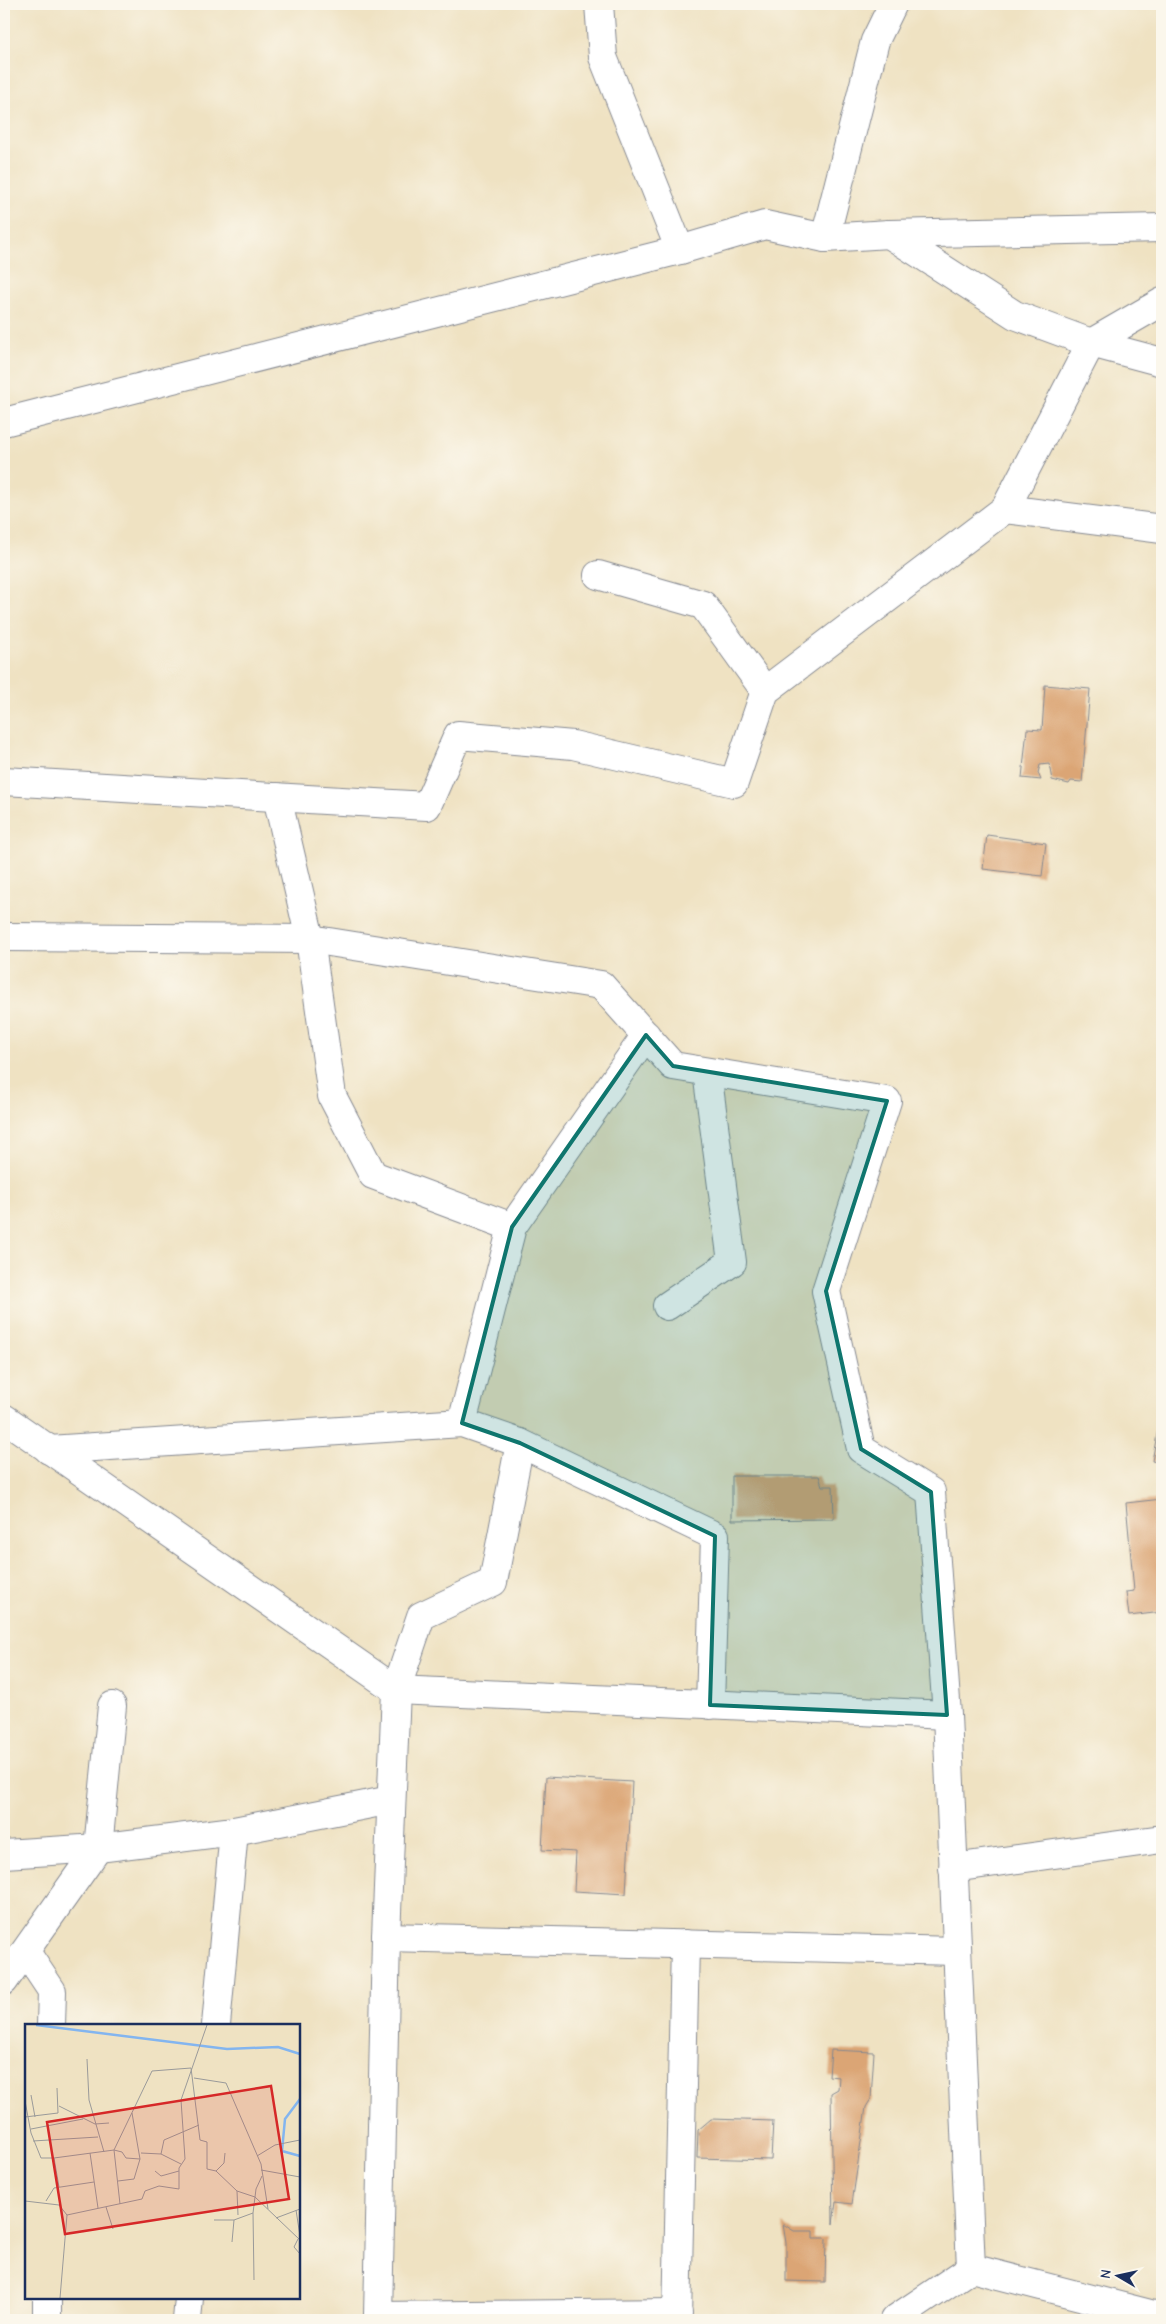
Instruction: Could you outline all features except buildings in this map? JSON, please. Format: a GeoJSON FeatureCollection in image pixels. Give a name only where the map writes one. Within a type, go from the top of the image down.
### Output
{"type":"FeatureCollection","features":[{"type":"Feature","properties":{"kind":"street"},"geometry":{"type":"LineString","coordinates":[[599,4],[603,57],[680,250]]}},
{"type":"Feature","properties":{"kind":"street"},"geometry":{"type":"LineString","coordinates":[[825,238],[875,41],[893,4]]}},
{"type":"Feature","properties":{"kind":"street"},"geometry":{"type":"LineString","coordinates":[[4,422],[680,250],[765,225],[825,238],[889,234],[1162,228]]}},
{"type":"Feature","properties":{"kind":"street"},"geometry":{"type":"LineString","coordinates":[[889,234],[1015,315],[1091,343],[1162,362]]}},
{"type":"Feature","properties":{"kind":"street"},"geometry":{"type":"LineString","coordinates":[[4,781],[427,806],[458,735],[573,745],[734,783],[765,691],[1005,509],[1091,343],[1162,302]]}},
{"type":"Feature","properties":{"kind":"street"},"geometry":{"type":"LineString","coordinates":[[1005,509],[1162,529]]}},
{"type":"Feature","properties":{"kind":"street"},"geometry":{"type":"LineString","coordinates":[[598,575],[703,605],[765,691]]}},
{"type":"Feature","properties":{"kind":"street"},"geometry":{"type":"LineString","coordinates":[[277,797],[310,939],[332,1096],[373,1175],[512,1227]]}},
{"type":"Feature","properties":{"kind":"street"},"geometry":{"type":"LineString","coordinates":[[4,937],[310,939],[601,985],[674,1066],[887,1101],[826,1291],[860,1449],[931,1492],[947,1716],[971,2268]]}},
{"type":"Feature","properties":{"kind":"street"},"geometry":{"type":"LineString","coordinates":[[462,1423],[512,1227],[646,1035]]}},
{"type":"Feature","properties":{"kind":"street"},"geometry":{"type":"LineString","coordinates":[[666,1306],[732,1262],[707,1072]]}},
{"type":"Feature","properties":{"kind":"street"},"geometry":{"type":"LineString","coordinates":[[4,1418],[396,1690],[947,1716]]}},
{"type":"Feature","properties":{"kind":"street"},"geometry":{"type":"LineString","coordinates":[[49,1450],[462,1423],[520,1443],[715,1536],[710,1704]]}},
{"type":"Feature","properties":{"kind":"street"},"geometry":{"type":"LineString","coordinates":[[520,1443],[493,1582],[422,1616],[396,1690],[386,1937],[377,2318],[678,2317],[686,1944]]}},
{"type":"Feature","properties":{"kind":"street"},"geometry":{"type":"LineString","coordinates":[[4,1981],[98,1848],[112,1706]]}},
{"type":"Feature","properties":{"kind":"street"},"geometry":{"type":"LineString","coordinates":[[4,1854],[98,1848],[234,1831],[391,1800]]}},
{"type":"Feature","properties":{"kind":"street"},"geometry":{"type":"LineString","coordinates":[[216,2024],[234,1831]]}},
{"type":"Feature","properties":{"kind":"street"},"geometry":{"type":"LineString","coordinates":[[954,1868],[1162,1839]]}},
{"type":"Feature","properties":{"kind":"street"},"geometry":{"type":"LineString","coordinates":[[386,1937],[957,1951]]}},
{"type":"Feature","properties":{"kind":"street"},"geometry":{"type":"LineString","coordinates":[[26,1952],[52,1990],[51,2024]]}},
{"type":"Feature","properties":{"kind":"street"},"geometry":{"type":"LineString","coordinates":[[894,2320],[971,2268],[1162,2317]]}},
{"type":"Feature","properties":{"kind":"street"},"geometry":{"type":"LineString","coordinates":[[47,2299],[47,2320]]}},
{"type":"Feature","properties":{"kind":"street"},"geometry":{"type":"LineString","coordinates":[[187,2320],[189,2299]]}},
{"type":"Feature","properties":{"kind":"highlighted area"},"geometry":{"type":"Polygon","coordinates":[[[646,1035],[673,1066],[887,1101],[826,1291],[861,1449],[931,1492],[947,1715],[710,1705],[715,1536],[520,1443],[462,1423],[512,1227],[646,1035]]]}}]}
